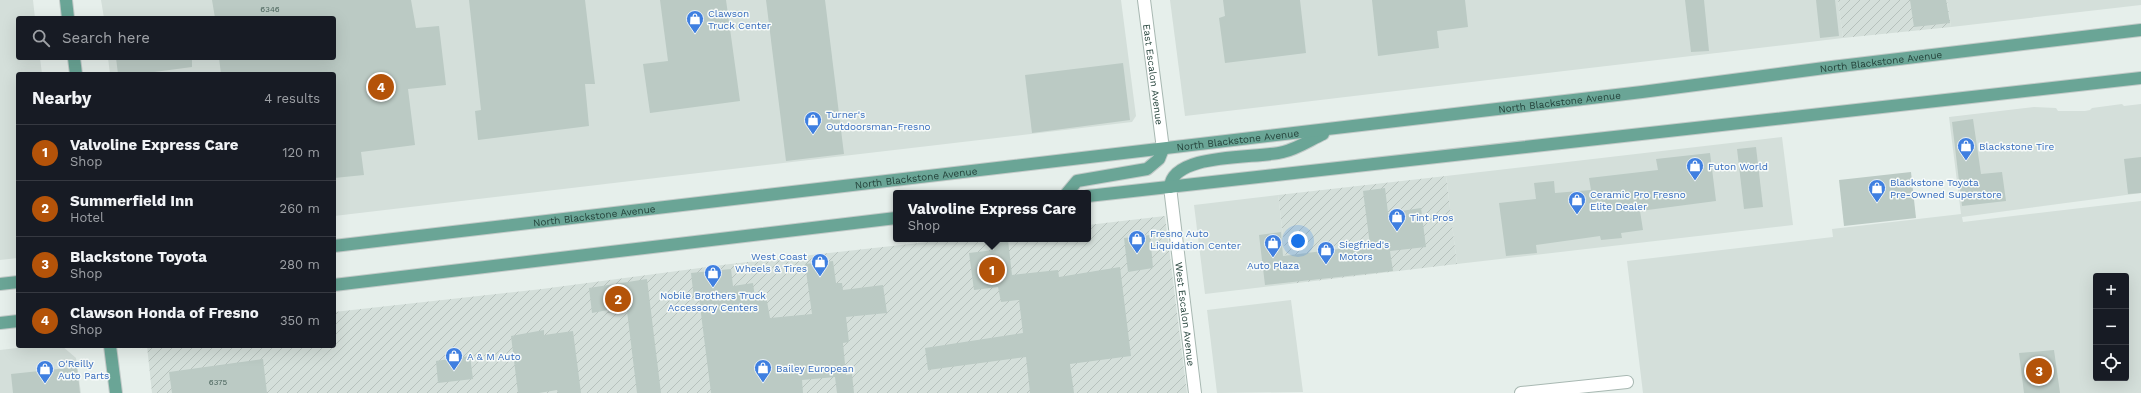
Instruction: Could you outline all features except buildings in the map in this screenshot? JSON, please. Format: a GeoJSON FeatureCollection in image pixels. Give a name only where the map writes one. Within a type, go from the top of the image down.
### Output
{"type":"FeatureCollection","features":[{"type":"Feature","properties":{"kind":"main road"},"geometry":{"type":"LineString","coordinates":[[66,0],[68,16]]}},
{"type":"Feature","properties":{"kind":"main road","name":"North Blackstone Avenue"},"geometry":{"type":"LineString","coordinates":[[336,246],[1333,129],[2141,30]]}},
{"type":"Feature","properties":{"kind":"main road"},"geometry":{"type":"LineString","coordinates":[[74,60],[76,72]]}},
{"type":"Feature","properties":{"kind":"main road"},"geometry":{"type":"LineString","coordinates":[[1091,196],[2141,78]]}},
{"type":"Feature","properties":{"kind":"main road"},"geometry":{"type":"LineString","coordinates":[[1170,187],[1174,175],[1179,170],[1193,163],[1284,152],[1333,129]]}},
{"type":"Feature","properties":{"kind":"main road"},"geometry":{"type":"LineString","coordinates":[[1070,190],[1077,181],[1147,169],[1159,159],[1163,149]]}},
{"type":"Feature","properties":{"kind":"main road"},"geometry":{"type":"LineString","coordinates":[[336,285],[893,218]]}},
{"type":"Feature","properties":{"kind":"main road"},"geometry":{"type":"LineString","coordinates":[[0,284],[16,282]]}},
{"type":"Feature","properties":{"kind":"main road"},"geometry":{"type":"LineString","coordinates":[[0,323],[16,321]]}},
{"type":"Feature","properties":{"kind":"main road"},"geometry":{"type":"LineString","coordinates":[[110,348],[116,393]]}},
{"type":"Feature","properties":{"kind":"street","name":"East Escalon Avenue"},"geometry":{"type":"LineString","coordinates":[[1144,0],[1163,149]]}},
{"type":"Feature","properties":{"kind":"street","name":"West Escalon Avenue"},"geometry":{"type":"LineString","coordinates":[[1170,187],[1195,393]]}},
{"type":"Feature","properties":{"kind":"street"},"geometry":{"type":"LineString","coordinates":[[1521,393],[1627,382]]}},
{"type":"Feature","properties":{"kind":"shaded area"},"geometry":{"type":"Polygon","coordinates":[[[0,0],[33,0],[35,16],[16,16],[16,60],[40,60],[42,72],[16,72],[16,258],[0,260],[0,0]]]}},
{"type":"Feature","properties":{"kind":"shaded area"},"geometry":{"type":"Polygon","coordinates":[[[101,0],[1121,0],[1136,116],[1132,122],[336,216],[336,72],[110,72],[108,60],[336,60],[336,16],[104,16],[101,0]]]}},
{"type":"Feature","properties":{"kind":"shaded area"},"geometry":{"type":"Polygon","coordinates":[[[1170,0],[1838,0],[1843,38],[1185,116],[1170,0]]]}},
{"type":"Feature","properties":{"kind":"shaded area"},"geometry":{"type":"Polygon","coordinates":[[[1838,0],[1947,0],[1951,27],[1843,38],[1838,0]]]}},
{"type":"Feature","properties":{"kind":"shaded area"},"geometry":{"type":"Polygon","coordinates":[[[1947,0],[2141,0],[2141,5],[1951,27],[1947,0]]]}},
{"type":"Feature","properties":{"kind":"shaded area"},"geometry":{"type":"Polygon","coordinates":[[[2122,104],[2124,106],[2141,104],[2141,193],[1962,217],[1963,222],[2141,201],[2141,393],[1643,393],[1627,261],[1833,237],[1832,229],[1961,214],[1949,117],[2034,107],[2056,108],[2058,111],[2090,110],[2092,108],[2122,104]]]}},
{"type":"Feature","properties":{"kind":"shaded area"},"geometry":{"type":"Polygon","coordinates":[[[1782,137],[1793,225],[1457,264],[1446,176],[1782,137]]]}},
{"type":"Feature","properties":{"kind":"shaded area"},"geometry":{"type":"Polygon","coordinates":[[[1446,176],[1457,264],[1289,284],[1278,195],[1446,176]]]}},
{"type":"Feature","properties":{"kind":"shaded area"},"geometry":{"type":"Polygon","coordinates":[[[1278,195],[1289,284],[1205,294],[1194,205],[1278,195]]]}},
{"type":"Feature","properties":{"kind":"shaded area"},"geometry":{"type":"Polygon","coordinates":[[[1165,216],[1187,393],[152,393],[147,348],[336,348],[336,312],[542,289],[730,264],[928,242],[1091,242],[1091,225],[1165,216]]]}},
{"type":"Feature","properties":{"kind":"shaded area"},"geometry":{"type":"Polygon","coordinates":[[[1291,300],[1303,392],[1217,393],[1207,310],[1291,300]]]}},
{"type":"Feature","properties":{"kind":"shaded area"},"geometry":{"type":"Polygon","coordinates":[[[17,348],[64,348],[76,358],[81,393],[0,393],[0,350],[17,348]]]}},
{"type":"Feature","properties":{"kind":"place","name":"Clawson Truck Center"},"geometry":{"type":"Point","coordinates":[695,34]}},
{"type":"Feature","properties":{"kind":"place","name":"Clawson Honda of Fresno"},"geometry":{"type":"Point","coordinates":[381,87]}},
{"type":"Feature","properties":{"kind":"place","name":"Turner's Outdoorsman-Fresno"},"geometry":{"type":"Point","coordinates":[813,135]}},
{"type":"Feature","properties":{"kind":"place","name":"Blackstone Tire"},"geometry":{"type":"Point","coordinates":[1966,161]}},
{"type":"Feature","properties":{"kind":"place","name":"Futon World"},"geometry":{"type":"Point","coordinates":[1695,181]}},
{"type":"Feature","properties":{"kind":"place","name":"Blackstone Toyota Pre-Owned Superstore"},"geometry":{"type":"Point","coordinates":[1877,203]}},
{"type":"Feature","properties":{"kind":"place","name":"Ceramic Pro Fresno Elite Dealer"},"geometry":{"type":"Point","coordinates":[1577,215]}},
{"type":"Feature","properties":{"kind":"place","name":"Tint Pros"},"geometry":{"type":"Point","coordinates":[1397,232]}},
{"type":"Feature","properties":{"kind":"place","name":"Fresno Auto Liquidation Center"},"geometry":{"type":"Point","coordinates":[1137,254]}},
{"type":"Feature","properties":{"kind":"place","name":"Auto Plaza"},"geometry":{"type":"Point","coordinates":[1273,258]}},
{"type":"Feature","properties":{"kind":"place","name":"Siegfried's Motors"},"geometry":{"type":"Point","coordinates":[1326,265]}},
{"type":"Feature","properties":{"kind":"place","name":"Valvoline Express Care"},"geometry":{"type":"Point","coordinates":[992,270]}},
{"type":"Feature","properties":{"kind":"place","name":"West Coast Wheels & Tires"},"geometry":{"type":"Point","coordinates":[820,277]}},
{"type":"Feature","properties":{"kind":"place","name":"Nobile Brothers Truck Accessory Centers"},"geometry":{"type":"Point","coordinates":[713,288]}},
{"type":"Feature","properties":{"kind":"place","name":"Summerfield Inn"},"geometry":{"type":"Point","coordinates":[618,299]}},
{"type":"Feature","properties":{"kind":"place","name":"A & M Auto"},"geometry":{"type":"Point","coordinates":[454,371]}},
{"type":"Feature","properties":{"kind":"place","name":"Blackstone Toyota"},"geometry":{"type":"Point","coordinates":[2039,371]}},
{"type":"Feature","properties":{"kind":"place","name":"Bailey European"},"geometry":{"type":"Point","coordinates":[763,383]}},
{"type":"Feature","properties":{"kind":"place","name":"O'Reilly Auto Parts"},"geometry":{"type":"Point","coordinates":[45,384]}}]}
